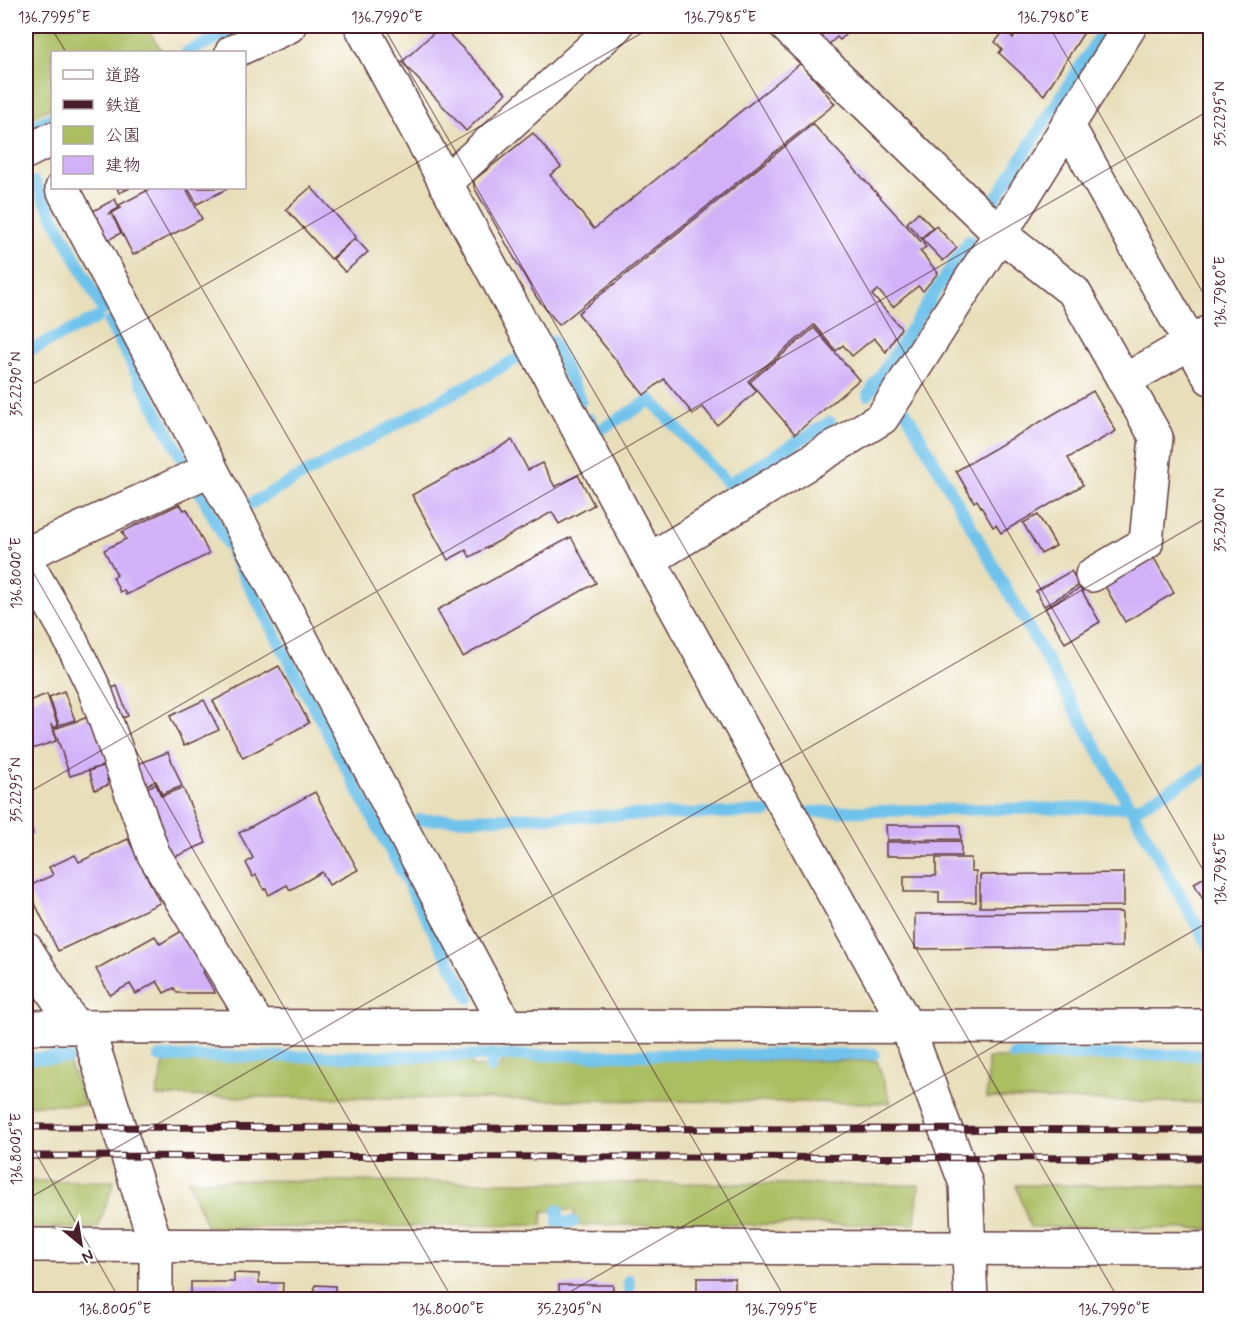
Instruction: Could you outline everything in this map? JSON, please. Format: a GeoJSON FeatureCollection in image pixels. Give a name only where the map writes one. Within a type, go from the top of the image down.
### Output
{"type":"FeatureCollection","features":[{"type":"Feature","properties":{"kind":"street"},"geometry":{"type":"LineString","coordinates":[[234,51],[290,26]]}},
{"type":"Feature","properties":{"kind":"street"},"geometry":{"type":"LineString","coordinates":[[361,26],[649,560],[907,1026],[966,1184],[971,1299]]}},
{"type":"Feature","properties":{"kind":"street"},"geometry":{"type":"LineString","coordinates":[[445,183],[616,26]]}},
{"type":"Feature","properties":{"kind":"street"},"geometry":{"type":"LineString","coordinates":[[786,26],[1000,234],[1074,292],[1156,437],[1146,543],[1092,575]]}},
{"type":"Feature","properties":{"kind":"street"},"geometry":{"type":"LineString","coordinates":[[649,560],[882,418],[1130,26]]}},
{"type":"Feature","properties":{"kind":"street"},"geometry":{"type":"LineString","coordinates":[[1068,126],[1201,336],[1210,378]]}},
{"type":"Feature","properties":{"kind":"street"},"geometry":{"type":"LineString","coordinates":[[63,189],[507,1027]]}},
{"type":"Feature","properties":{"kind":"street"},"geometry":{"type":"LineString","coordinates":[[1124,381],[1201,336]]}},
{"type":"Feature","properties":{"kind":"street"},"geometry":{"type":"LineString","coordinates":[[26,554],[211,469]]}},
{"type":"Feature","properties":{"kind":"street"},"geometry":{"type":"LineString","coordinates":[[26,562],[64,627],[94,688],[153,854],[259,1027]]}},
{"type":"Feature","properties":{"kind":"street"},"geometry":{"type":"LineString","coordinates":[[26,949],[81,1027],[156,1245],[156,1299]]}},
{"type":"Feature","properties":{"kind":"street"},"geometry":{"type":"LineString","coordinates":[[26,1027],[1210,1026]]}},
{"type":"Feature","properties":{"kind":"street"},"geometry":{"type":"LineString","coordinates":[[26,1245],[1210,1249]]}},
{"type":"Feature","properties":{"kind":"green space"},"geometry":{"type":"Polygon","coordinates":[[[41,26],[145,26],[162,51],[51,51],[51,108],[26,120],[24,69],[29,44],[41,26]]]}},
{"type":"Feature","properties":{"kind":"green space"},"geometry":{"type":"Polygon","coordinates":[[[988,1058],[1210,1059],[1210,1103],[987,1098],[988,1058]]]}},
{"type":"Feature","properties":{"kind":"green space"},"geometry":{"type":"Polygon","coordinates":[[[471,1059],[472,1067],[502,1067],[502,1059],[877,1061],[891,1103],[156,1096],[165,1060],[471,1059]]]}},
{"type":"Feature","properties":{"kind":"green space"},"geometry":{"type":"Polygon","coordinates":[[[26,1062],[69,1062],[85,1105],[26,1105],[26,1062]]]}},
{"type":"Feature","properties":{"kind":"green space"},"geometry":{"type":"Polygon","coordinates":[[[188,1180],[919,1185],[915,1224],[574,1225],[574,1210],[543,1211],[542,1225],[207,1228],[188,1180]]]}},
{"type":"Feature","properties":{"kind":"green space"},"geometry":{"type":"Polygon","coordinates":[[[26,1181],[114,1181],[98,1228],[26,1228],[26,1181]]]}},
{"type":"Feature","properties":{"kind":"green space"},"geometry":{"type":"Polygon","coordinates":[[[1016,1185],[1210,1186],[1210,1229],[1030,1227],[1016,1185]]]}},
{"type":"Feature","properties":{"kind":"building"},"geometry":{"type":"Polygon","coordinates":[[[441,26],[506,93],[466,131],[402,62],[441,26]]]}},
{"type":"Feature","properties":{"kind":"building"},"geometry":{"type":"Polygon","coordinates":[[[806,26],[855,26],[840,40],[837,37],[826,47],[806,26]]]}},
{"type":"Feature","properties":{"kind":"building"},"geometry":{"type":"Polygon","coordinates":[[[1025,26],[1088,26],[1044,95],[999,53],[1002,49],[995,42],[1005,30],[1013,38],[1025,26]]]}},
{"type":"Feature","properties":{"kind":"building"},"geometry":{"type":"Polygon","coordinates":[[[801,63],[835,104],[559,325],[537,298],[474,187],[474,180],[533,133],[561,167],[550,175],[594,229],[801,63]]]}},
{"type":"Feature","properties":{"kind":"building"},"geometry":{"type":"Polygon","coordinates":[[[813,124],[926,247],[920,251],[938,273],[923,291],[918,286],[893,307],[878,290],[872,295],[901,328],[886,352],[874,338],[852,356],[843,345],[836,351],[814,325],[748,381],[757,391],[717,425],[703,407],[693,414],[664,379],[644,395],[578,313],[813,124]]]}},
{"type":"Feature","properties":{"kind":"building"},"geometry":{"type":"Polygon","coordinates":[[[311,187],[356,237],[331,259],[286,209],[311,187]]]}},
{"type":"Feature","properties":{"kind":"building"},"geometry":{"type":"Polygon","coordinates":[[[150,189],[187,189],[202,219],[133,255],[112,213],[121,208],[119,205],[150,189]]]}},
{"type":"Feature","properties":{"kind":"building"},"geometry":{"type":"Polygon","coordinates":[[[189,189],[227,189],[197,204],[189,189]]]}},
{"type":"Feature","properties":{"kind":"building"},"geometry":{"type":"Polygon","coordinates":[[[115,199],[119,208],[108,214],[111,213],[121,233],[108,240],[93,211],[115,199]]]}},
{"type":"Feature","properties":{"kind":"building"},"geometry":{"type":"Polygon","coordinates":[[[918,212],[933,228],[921,238],[907,223],[918,212]]]}},
{"type":"Feature","properties":{"kind":"building"},"geometry":{"type":"Polygon","coordinates":[[[936,226],[957,248],[943,261],[922,239],[936,226]]]}},
{"type":"Feature","properties":{"kind":"building"},"geometry":{"type":"Polygon","coordinates":[[[355,238],[368,252],[345,272],[333,259],[355,238]]]}},
{"type":"Feature","properties":{"kind":"building"},"geometry":{"type":"Polygon","coordinates":[[[814,328],[859,380],[795,434],[750,382],[814,328]]]}},
{"type":"Feature","properties":{"kind":"building"},"geometry":{"type":"Polygon","coordinates":[[[1093,391],[1116,431],[1068,458],[1083,485],[1001,533],[996,525],[993,527],[977,500],[974,502],[956,471],[1093,391]]]}},
{"type":"Feature","properties":{"kind":"building"},"geometry":{"type":"Polygon","coordinates":[[[512,440],[528,470],[542,463],[555,487],[578,475],[594,505],[559,524],[552,512],[470,557],[466,550],[448,560],[412,495],[512,440]]]}},
{"type":"Feature","properties":{"kind":"building"},"geometry":{"type":"Polygon","coordinates":[[[180,504],[184,510],[187,509],[209,554],[126,595],[124,590],[120,592],[113,577],[117,575],[104,550],[126,539],[122,532],[180,504]]]}},
{"type":"Feature","properties":{"kind":"building"},"geometry":{"type":"Polygon","coordinates":[[[1038,515],[1056,546],[1041,554],[1023,523],[1038,515]]]}},
{"type":"Feature","properties":{"kind":"building"},"geometry":{"type":"Polygon","coordinates":[[[571,537],[596,583],[463,657],[437,610],[571,537]]]}},
{"type":"Feature","properties":{"kind":"building"},"geometry":{"type":"Polygon","coordinates":[[[1154,558],[1174,593],[1125,622],[1105,586],[1154,558]]]}},
{"type":"Feature","properties":{"kind":"building"},"geometry":{"type":"Polygon","coordinates":[[[1071,571],[1080,585],[1044,606],[1036,591],[1071,571]]]}},
{"type":"Feature","properties":{"kind":"building"},"geometry":{"type":"Polygon","coordinates":[[[1080,588],[1100,622],[1065,643],[1045,608],[1080,588]]]}},
{"type":"Feature","properties":{"kind":"building"},"geometry":{"type":"Polygon","coordinates":[[[279,666],[309,723],[243,758],[213,701],[279,666]]]}},
{"type":"Feature","properties":{"kind":"building"},"geometry":{"type":"Polygon","coordinates":[[[117,686],[128,716],[116,720],[105,691],[117,686]]]}},
{"type":"Feature","properties":{"kind":"building"},"geometry":{"type":"Polygon","coordinates":[[[64,691],[75,720],[59,725],[49,697],[64,691]]]}},
{"type":"Feature","properties":{"kind":"building"},"geometry":{"type":"Polygon","coordinates":[[[47,694],[58,726],[53,728],[51,724],[56,741],[26,751],[26,702],[47,694]]]}},
{"type":"Feature","properties":{"kind":"building"},"geometry":{"type":"Polygon","coordinates":[[[204,700],[219,730],[184,746],[170,716],[204,700]]]}},
{"type":"Feature","properties":{"kind":"building"},"geometry":{"type":"Polygon","coordinates":[[[91,716],[108,764],[70,776],[54,729],[91,716]]]}},
{"type":"Feature","properties":{"kind":"building"},"geometry":{"type":"Polygon","coordinates":[[[168,752],[182,786],[162,794],[156,781],[140,788],[131,767],[168,752]]]}},
{"type":"Feature","properties":{"kind":"building"},"geometry":{"type":"Polygon","coordinates":[[[108,764],[112,777],[107,779],[108,785],[95,790],[89,771],[108,764]]]}},
{"type":"Feature","properties":{"kind":"building"},"geometry":{"type":"Polygon","coordinates":[[[156,784],[161,796],[183,788],[206,843],[170,859],[141,790],[156,784]]]}},
{"type":"Feature","properties":{"kind":"building"},"geometry":{"type":"Polygon","coordinates":[[[315,792],[358,870],[329,885],[322,872],[290,890],[287,885],[269,895],[256,875],[253,877],[246,863],[253,858],[239,833],[315,792]]]}},
{"type":"Feature","properties":{"kind":"building"},"geometry":{"type":"Polygon","coordinates":[[[26,814],[33,834],[26,837],[26,814]]]}},
{"type":"Feature","properties":{"kind":"building"},"geometry":{"type":"Polygon","coordinates":[[[886,825],[960,825],[961,839],[887,840],[886,825]]]}},
{"type":"Feature","properties":{"kind":"building"},"geometry":{"type":"Polygon","coordinates":[[[128,839],[160,903],[58,951],[27,887],[53,875],[49,867],[75,855],[79,862],[128,839]]]}},
{"type":"Feature","properties":{"kind":"building"},"geometry":{"type":"Polygon","coordinates":[[[961,841],[961,856],[886,856],[886,842],[961,841]]]}},
{"type":"Feature","properties":{"kind":"building"},"geometry":{"type":"Polygon","coordinates":[[[936,858],[971,858],[971,871],[976,871],[976,902],[939,902],[939,892],[904,892],[904,876],[936,876],[936,858]]]}},
{"type":"Feature","properties":{"kind":"building"},"geometry":{"type":"Polygon","coordinates":[[[1124,873],[1124,906],[980,907],[980,875],[1124,873]]]}},
{"type":"Feature","properties":{"kind":"building"},"geometry":{"type":"Polygon","coordinates":[[[1210,874],[1210,912],[1194,883],[1210,874]]]}},
{"type":"Feature","properties":{"kind":"building"},"geometry":{"type":"Polygon","coordinates":[[[1122,912],[1122,947],[915,949],[915,914],[1122,912]]]}},
{"type":"Feature","properties":{"kind":"building"},"geometry":{"type":"Polygon","coordinates":[[[185,929],[207,969],[203,972],[215,993],[177,993],[174,988],[164,993],[157,981],[136,994],[130,984],[110,995],[96,969],[155,936],[160,944],[185,929]]]}},
{"type":"Feature","properties":{"kind":"building"},"geometry":{"type":"Polygon","coordinates":[[[234,1273],[259,1274],[259,1283],[283,1283],[282,1300],[191,1300],[191,1282],[234,1282],[234,1273]]]}},
{"type":"Feature","properties":{"kind":"building"},"geometry":{"type":"Polygon","coordinates":[[[697,1278],[735,1278],[735,1300],[697,1300],[697,1278]]]}},
{"type":"Feature","properties":{"kind":"building"},"geometry":{"type":"Polygon","coordinates":[[[315,1285],[335,1286],[335,1300],[314,1300],[315,1285]]]}},
{"type":"Feature","properties":{"kind":"building"},"geometry":{"type":"Polygon","coordinates":[[[559,1285],[613,1285],[612,1300],[559,1300],[559,1285]]]}},
{"type":"Feature","properties":{"kind":"waterway"},"geometry":{"type":"LineString","coordinates":[[189,51],[244,26]]}},
{"type":"Feature","properties":{"kind":"waterway"},"geometry":{"type":"LineString","coordinates":[[994,201],[1106,26]]}},
{"type":"Feature","properties":{"kind":"waterway"},"geometry":{"type":"LineString","coordinates":[[26,130],[51,118]]}},
{"type":"Feature","properties":{"kind":"waterway"},"geometry":{"type":"LineString","coordinates":[[35,182],[103,310]]}},
{"type":"Feature","properties":{"kind":"waterway"},"geometry":{"type":"LineString","coordinates":[[868,395],[969,240]]}},
{"type":"Feature","properties":{"kind":"waterway"},"geometry":{"type":"LineString","coordinates":[[26,352],[97,318]]}},
{"type":"Feature","properties":{"kind":"waterway"},"geometry":{"type":"LineString","coordinates":[[109,322],[185,464]]}},
{"type":"Feature","properties":{"kind":"waterway"},"geometry":{"type":"LineString","coordinates":[[552,341],[581,401]]}},
{"type":"Feature","properties":{"kind":"waterway"},"geometry":{"type":"LineString","coordinates":[[248,505],[520,357]]}},
{"type":"Feature","properties":{"kind":"waterway"},"geometry":{"type":"LineString","coordinates":[[590,419],[596,432],[651,400],[728,484],[830,422]]}},
{"type":"Feature","properties":{"kind":"waterway"},"geometry":{"type":"LineString","coordinates":[[905,410],[1210,948]]}},
{"type":"Feature","properties":{"kind":"waterway"},"geometry":{"type":"LineString","coordinates":[[199,490],[228,545]]}},
{"type":"Feature","properties":{"kind":"waterway"},"geometry":{"type":"LineString","coordinates":[[232,554],[469,998]]}},
{"type":"Feature","properties":{"kind":"waterway"},"geometry":{"type":"LineString","coordinates":[[810,812],[1139,807],[1210,767]]}},
{"type":"Feature","properties":{"kind":"waterway"},"geometry":{"type":"LineString","coordinates":[[420,820],[767,812]]}},
{"type":"Feature","properties":{"kind":"waterway"},"geometry":{"type":"LineString","coordinates":[[491,1068],[492,1054]]}},
{"type":"Feature","properties":{"kind":"waterway"},"geometry":{"type":"LineString","coordinates":[[159,1057],[874,1054]]}},
{"type":"Feature","properties":{"kind":"waterway"},"geometry":{"type":"LineString","coordinates":[[1013,1055],[1210,1055]]}},
{"type":"Feature","properties":{"kind":"waterway"},"geometry":{"type":"LineString","coordinates":[[26,1058],[68,1058]]}},
{"type":"Feature","properties":{"kind":"waterway"},"geometry":{"type":"LineString","coordinates":[[558,1210],[558,1223],[573,1222]]}},
{"type":"Feature","properties":{"kind":"waterway"},"geometry":{"type":"LineString","coordinates":[[629,1280],[629,1300]]}},
{"type":"Feature","properties":{"kind":"railway"},"geometry":{"type":"LineString","coordinates":[[26,1127],[1210,1130]]}},
{"type":"Feature","properties":{"kind":"railway"},"geometry":{"type":"LineString","coordinates":[[26,1156],[1210,1158]]}}]}
